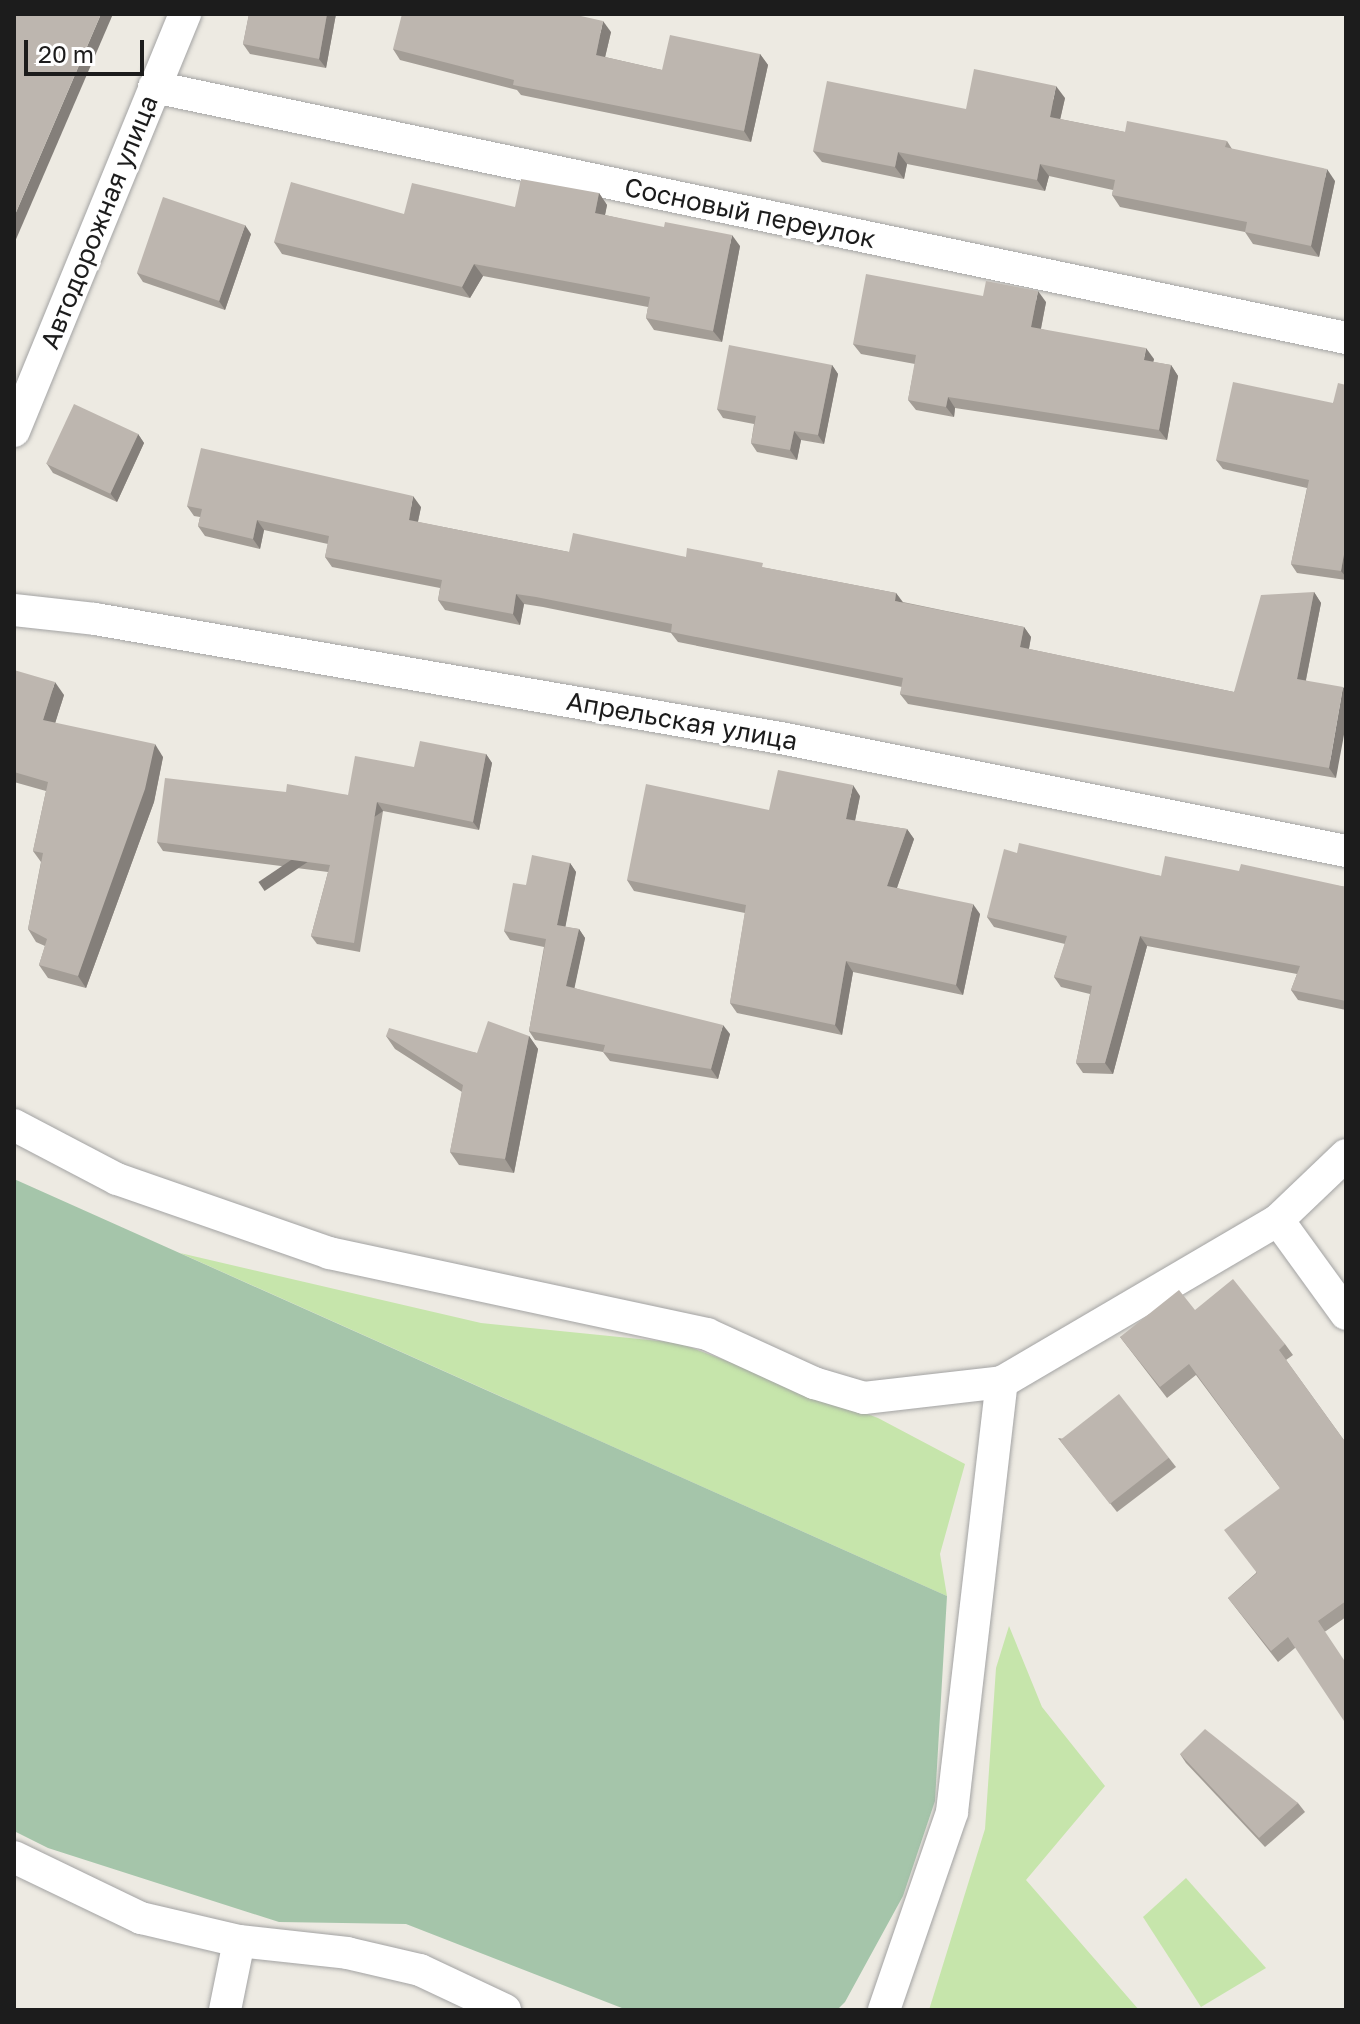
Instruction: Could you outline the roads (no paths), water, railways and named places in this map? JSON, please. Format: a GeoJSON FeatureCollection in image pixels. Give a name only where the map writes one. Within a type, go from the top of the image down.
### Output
{"type":"FeatureCollection","features":[{"type":"Feature","properties":{"kind":"street","name":"Автодорожная улица"},"geometry":{"type":"LineString","coordinates":[[14,431],[185,14]]}},
{"type":"Feature","properties":{"kind":"street","name":"Сосновый переулок"},"geometry":{"type":"LineString","coordinates":[[154,87],[1346,338]]}},
{"type":"Feature","properties":{"kind":"street","name":"Апрельская улица"},"geometry":{"type":"LineString","coordinates":[[14,610],[95,619],[786,739],[1346,851]]}},
{"type":"Feature","properties":{"kind":"street"},"geometry":{"type":"LineString","coordinates":[[14,1125],[117,1179],[329,1253],[707,1334],[814,1383],[864,1398],[1002,1382],[1278,1220],[1346,1155]]}},
{"type":"Feature","properties":{"kind":"street"},"geometry":{"type":"LineString","coordinates":[[1278,1220],[1346,1314]]}},
{"type":"Feature","properties":{"kind":"street"},"geometry":{"type":"LineString","coordinates":[[884,2010],[952,1812],[1002,1382]]}},
{"type":"Feature","properties":{"kind":"street"},"geometry":{"type":"LineString","coordinates":[[14,1857],[141,1918],[239,1941],[347,1953],[420,1970],[505,2010]]}},
{"type":"Feature","properties":{"kind":"street"},"geometry":{"type":"LineString","coordinates":[[225,2010],[239,1941]]}}]}
